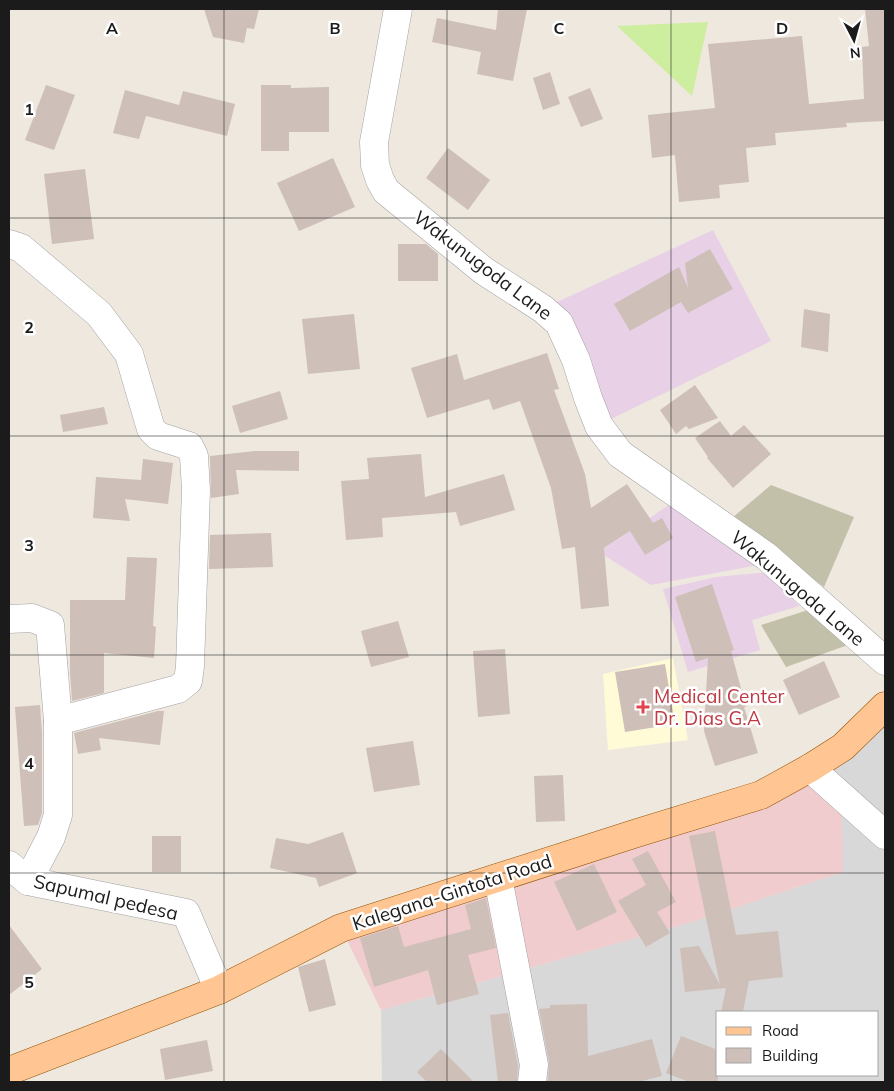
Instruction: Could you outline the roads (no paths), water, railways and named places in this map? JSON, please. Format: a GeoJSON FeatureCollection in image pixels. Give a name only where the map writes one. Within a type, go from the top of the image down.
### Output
{"type":"FeatureCollection","features":[{"type":"Feature","properties":{"kind":"main road","name":"Kalegana-Gintota Road"},"geometry":{"type":"LineString","coordinates":[[9,1071],[219,990],[341,928],[761,795],[843,747],[885,706]]}},
{"type":"Feature","properties":{"kind":"street","name":"Wakunugoda Lane"},"geometry":{"type":"LineString","coordinates":[[398,9],[374,142],[375,165],[386,191],[484,271],[543,309],[558,323],[576,360],[599,426],[620,454],[766,556],[885,661]]}},
{"type":"Feature","properties":{"kind":"street"},"geometry":{"type":"LineString","coordinates":[[9,244],[21,248],[100,314],[129,354],[151,430],[158,436],[189,446],[194,456],[196,490],[188,681],[178,689],[58,721]]}},
{"type":"Feature","properties":{"kind":"street"},"geometry":{"type":"LineString","coordinates":[[9,619],[32,618],[50,625],[58,721],[58,815],[51,837],[18,873]]}},
{"type":"Feature","properties":{"kind":"street"},"geometry":{"type":"LineString","coordinates":[[810,768],[885,835]]}},
{"type":"Feature","properties":{"kind":"street","name":"Sapumal pedesa"},"geometry":{"type":"LineString","coordinates":[[18,873],[186,913],[219,990]]}},
{"type":"Feature","properties":{"kind":"street"},"geometry":{"type":"LineString","coordinates":[[498,878],[534,1065],[532,1082]]}},
{"type":"Feature","properties":{"kind":"place","name":"Medical Center Dr. Dias G.A"},"geometry":{"type":"Point","coordinates":[643,707]}}]}
